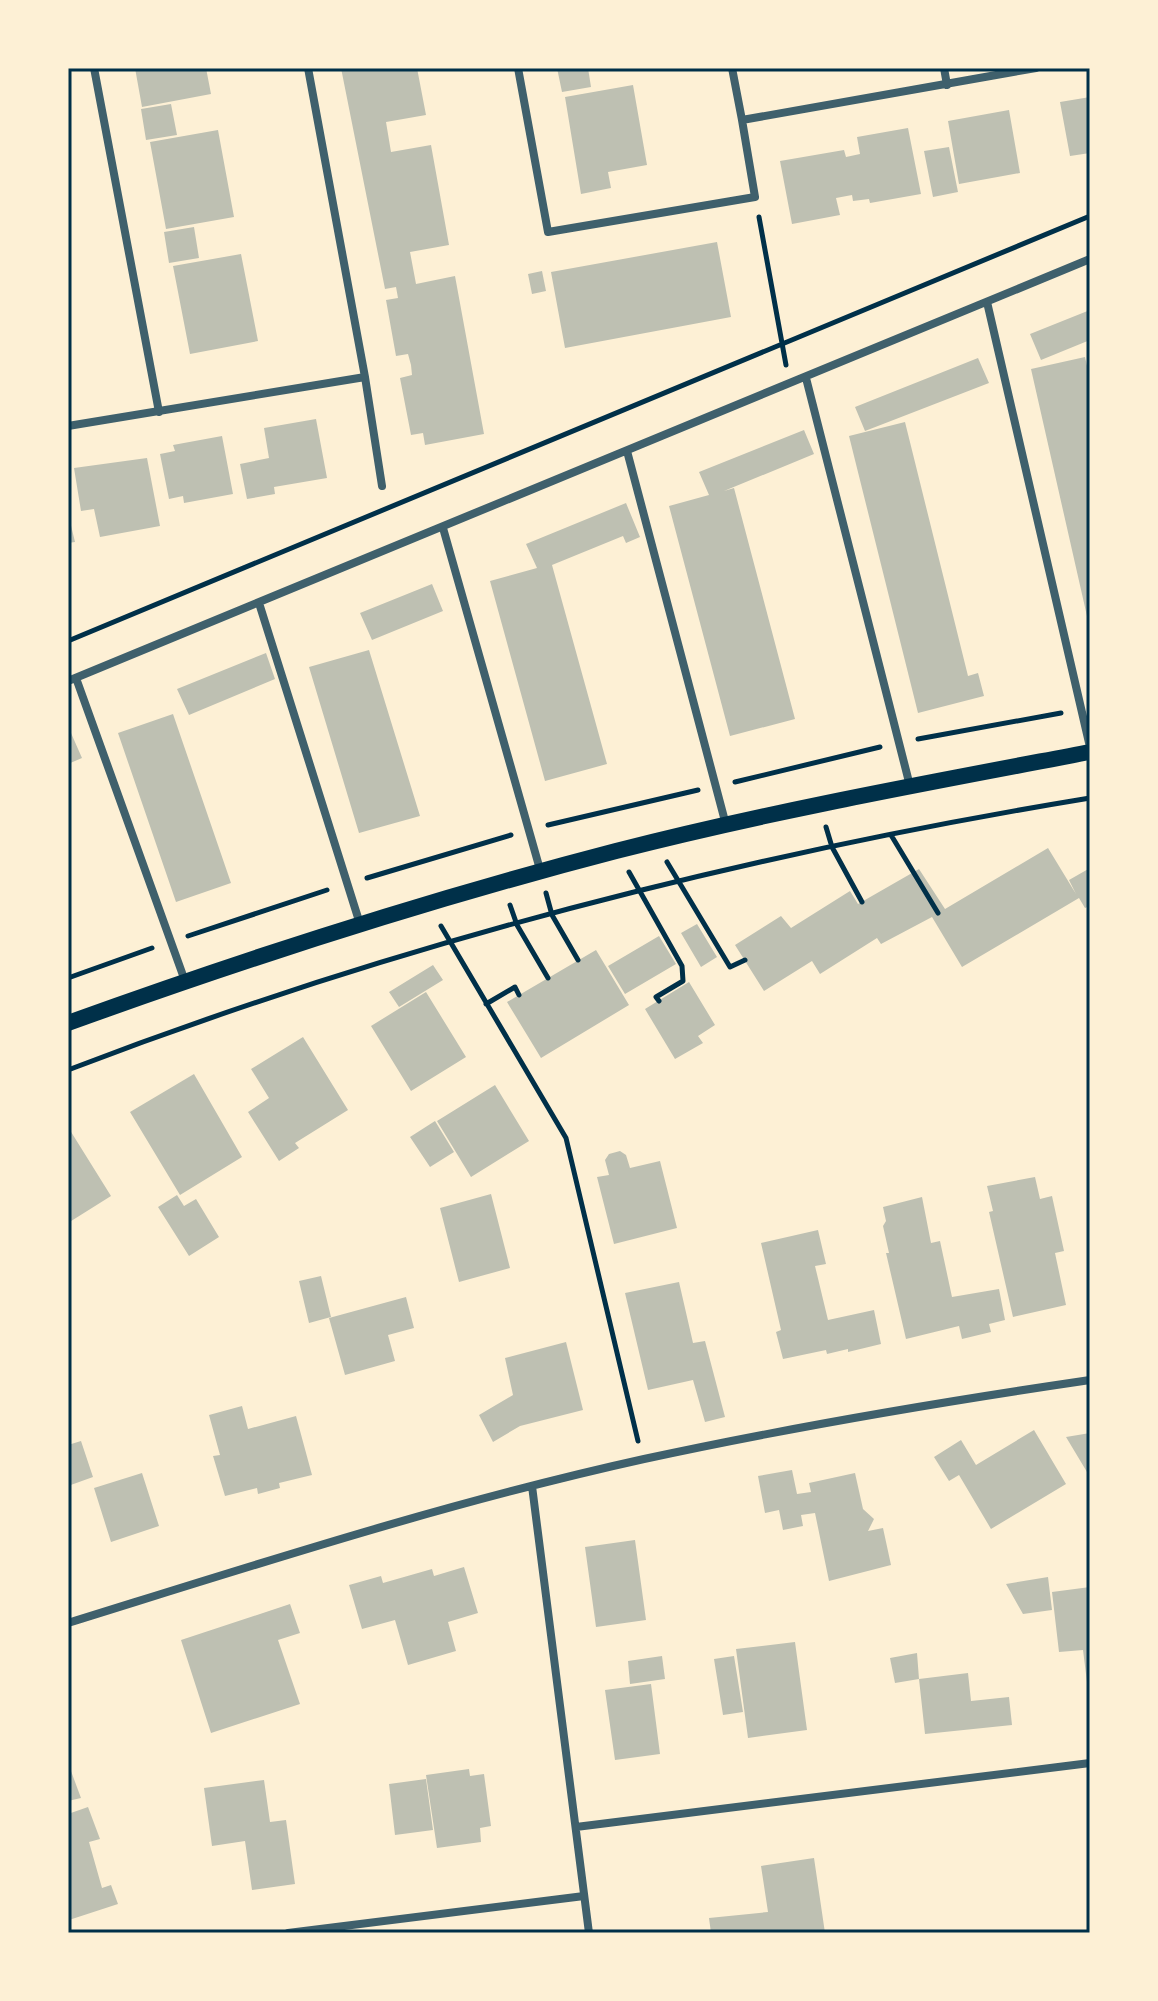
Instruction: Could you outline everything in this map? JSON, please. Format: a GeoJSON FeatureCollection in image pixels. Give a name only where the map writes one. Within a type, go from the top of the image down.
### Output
{"type":"FeatureCollection","features":[{"type":"Feature","properties":{"kind":"main road"},"geometry":{"type":"LineString","coordinates":[[68,1023],[360,924],[618,851],[820,805],[1090,750]]}},
{"type":"Feature","properties":{"kind":"street"},"geometry":{"type":"LineString","coordinates":[[94,68],[159,412]]}},
{"type":"Feature","properties":{"kind":"street"},"geometry":{"type":"LineString","coordinates":[[308,68],[382,486]]}},
{"type":"Feature","properties":{"kind":"street"},"geometry":{"type":"LineString","coordinates":[[518,68],[548,232],[755,197],[732,68]]}},
{"type":"Feature","properties":{"kind":"street"},"geometry":{"type":"LineString","coordinates":[[944,68],[947,85]]}},
{"type":"Feature","properties":{"kind":"street"},"geometry":{"type":"LineString","coordinates":[[742,120],[1036,68]]}},
{"type":"Feature","properties":{"kind":"street"},"geometry":{"type":"LineString","coordinates":[[185,981],[72,679],[1090,259]]}},
{"type":"Feature","properties":{"kind":"street"},"geometry":{"type":"LineString","coordinates":[[987,302],[1090,750]]}},
{"type":"Feature","properties":{"kind":"street"},"geometry":{"type":"LineString","coordinates":[[68,426],[365,377]]}},
{"type":"Feature","properties":{"kind":"street"},"geometry":{"type":"LineString","coordinates":[[806,378],[910,786]]}},
{"type":"Feature","properties":{"kind":"street"},"geometry":{"type":"LineString","coordinates":[[627,451],[726,826]]}},
{"type":"Feature","properties":{"kind":"street"},"geometry":{"type":"LineString","coordinates":[[443,528],[541,873]]}},
{"type":"Feature","properties":{"kind":"street"},"geometry":{"type":"LineString","coordinates":[[259,603],[360,924]]}},
{"type":"Feature","properties":{"kind":"street"},"geometry":{"type":"LineString","coordinates":[[68,1623],[375,1529],[643,1459],[892,1409],[1090,1380]]}},
{"type":"Feature","properties":{"kind":"street"},"geometry":{"type":"LineString","coordinates":[[532,1486],[589,1933]]}},
{"type":"Feature","properties":{"kind":"street"},"geometry":{"type":"LineString","coordinates":[[576,1827],[1090,1763]]}},
{"type":"Feature","properties":{"kind":"street"},"geometry":{"type":"LineString","coordinates":[[288,1933],[584,1896]]}},
{"type":"Feature","properties":{"kind":"path"},"geometry":{"type":"LineString","coordinates":[[755,197],[782,346]]}},
{"type":"Feature","properties":{"kind":"path"},"geometry":{"type":"LineString","coordinates":[[68,641],[1090,216]]}},
{"type":"Feature","properties":{"kind":"path"},"geometry":{"type":"LineString","coordinates":[[68,978],[347,884],[530,829],[899,742],[1082,710]]}},
{"type":"Feature","properties":{"kind":"path"},"geometry":{"type":"LineString","coordinates":[[68,1070],[207,1020],[449,943],[552,915],[832,847],[1090,798]]}},
{"type":"Feature","properties":{"kind":"path"},"geometry":{"type":"LineString","coordinates":[[820,805],[832,847],[862,902]]}},
{"type":"Feature","properties":{"kind":"path"},"geometry":{"type":"LineString","coordinates":[[890,835],[938,913]]}},
{"type":"Feature","properties":{"kind":"path"},"geometry":{"type":"LineString","coordinates":[[656,843],[730,967],[745,960]]}},
{"type":"Feature","properties":{"kind":"path"},"geometry":{"type":"LineString","coordinates":[[618,851],[682,966],[683,981],[656,997],[659,1001]]}},
{"type":"Feature","properties":{"kind":"path"},"geometry":{"type":"LineString","coordinates":[[541,873],[552,915],[578,960]]}},
{"type":"Feature","properties":{"kind":"path"},"geometry":{"type":"LineString","coordinates":[[503,883],[517,925],[548,978]]}},
{"type":"Feature","properties":{"kind":"path"},"geometry":{"type":"LineString","coordinates":[[430,903],[449,943],[566,1138],[643,1459]]}},
{"type":"Feature","properties":{"kind":"path"},"geometry":{"type":"LineString","coordinates":[[486,1004],[515,987],[519,995]]}},
{"type":"Feature","properties":{"kind":"building"},"geometry":{"type":"Polygon","coordinates":[[[135,68],[206,68],[211,94],[142,107],[135,68]]]}},
{"type":"Feature","properties":{"kind":"building"},"geometry":{"type":"Polygon","coordinates":[[[341,68],[417,68],[426,115],[386,122],[391,152],[431,145],[449,245],[410,252],[416,284],[455,276],[484,434],[425,445],[423,433],[411,435],[400,378],[412,375],[411,365],[408,354],[396,356],[386,300],[398,298],[396,287],[385,289],[341,68]]]}},
{"type":"Feature","properties":{"kind":"building"},"geometry":{"type":"Polygon","coordinates":[[[557,68],[588,68],[591,87],[562,92],[557,68]]]}},
{"type":"Feature","properties":{"kind":"building"},"geometry":{"type":"Polygon","coordinates":[[[633,85],[647,165],[608,172],[611,188],[581,194],[565,97],[633,85]]]}},
{"type":"Feature","properties":{"kind":"building"},"geometry":{"type":"Polygon","coordinates":[[[1090,97],[1090,153],[1070,156],[1060,102],[1090,97]]]}},
{"type":"Feature","properties":{"kind":"building"},"geometry":{"type":"Polygon","coordinates":[[[171,104],[177,135],[146,140],[141,109],[171,104]]]}},
{"type":"Feature","properties":{"kind":"building"},"geometry":{"type":"Polygon","coordinates":[[[1009,110],[1020,173],[959,184],[948,121],[1009,110]]]}},
{"type":"Feature","properties":{"kind":"building"},"geometry":{"type":"Polygon","coordinates":[[[908,128],[921,194],[870,203],[869,199],[853,201],[852,195],[836,198],[840,215],[792,224],[780,161],[844,150],[846,157],[860,154],[857,137],[908,128]]]}},
{"type":"Feature","properties":{"kind":"building"},"geometry":{"type":"Polygon","coordinates":[[[218,130],[234,217],[166,229],[150,142],[218,130]]]}},
{"type":"Feature","properties":{"kind":"building"},"geometry":{"type":"Polygon","coordinates":[[[949,147],[958,192],[933,197],[924,151],[949,147]]]}},
{"type":"Feature","properties":{"kind":"building"},"geometry":{"type":"Polygon","coordinates":[[[194,227],[199,258],[169,263],[164,232],[194,227]]]}},
{"type":"Feature","properties":{"kind":"building"},"geometry":{"type":"Polygon","coordinates":[[[717,242],[731,317],[565,348],[551,272],[717,242]]]}},
{"type":"Feature","properties":{"kind":"building"},"geometry":{"type":"Polygon","coordinates":[[[241,254],[258,341],[190,354],[173,266],[241,254]]]}},
{"type":"Feature","properties":{"kind":"building"},"geometry":{"type":"Polygon","coordinates":[[[542,271],[546,291],[532,294],[528,274],[542,271]]]}},
{"type":"Feature","properties":{"kind":"building"},"geometry":{"type":"Polygon","coordinates":[[[1090,310],[1090,340],[1041,360],[1030,334],[1090,310]]]}},
{"type":"Feature","properties":{"kind":"building"},"geometry":{"type":"Polygon","coordinates":[[[1085,357],[1090,379],[1089,625],[1031,369],[1085,357]]]}},
{"type":"Feature","properties":{"kind":"building"},"geometry":{"type":"Polygon","coordinates":[[[978,358],[989,383],[865,431],[855,407],[978,358]]]}},
{"type":"Feature","properties":{"kind":"building"},"geometry":{"type":"Polygon","coordinates":[[[316,419],[327,478],[274,487],[275,494],[247,499],[240,464],[269,458],[264,428],[316,419]]]}},
{"type":"Feature","properties":{"kind":"building"},"geometry":{"type":"Polygon","coordinates":[[[905,422],[968,676],[978,673],[984,696],[918,713],[849,436],[905,422]]]}},
{"type":"Feature","properties":{"kind":"building"},"geometry":{"type":"Polygon","coordinates":[[[804,430],[814,454],[724,491],[734,488],[795,719],[730,736],[669,506],[709,495],[699,472],[804,430]]]}},
{"type":"Feature","properties":{"kind":"building"},"geometry":{"type":"Polygon","coordinates":[[[222,436],[233,494],[184,503],[183,496],[169,499],[160,454],[175,451],[173,445],[222,436]]]}},
{"type":"Feature","properties":{"kind":"building"},"geometry":{"type":"Polygon","coordinates":[[[147,458],[160,526],[100,537],[94,509],[81,511],[74,468],[147,458]]]}},
{"type":"Feature","properties":{"kind":"building"},"geometry":{"type":"Polygon","coordinates":[[[626,503],[640,537],[626,543],[623,536],[552,565],[607,764],[545,781],[490,581],[537,568],[526,544],[626,503]]]}},
{"type":"Feature","properties":{"kind":"building"},"geometry":{"type":"Polygon","coordinates":[[[68,513],[75,542],[68,543],[68,513]]]}},
{"type":"Feature","properties":{"kind":"building"},"geometry":{"type":"Polygon","coordinates":[[[432,584],[443,611],[372,640],[360,613],[432,584]]]}},
{"type":"Feature","properties":{"kind":"building"},"geometry":{"type":"Polygon","coordinates":[[[369,650],[420,816],[359,833],[309,667],[369,650]]]}},
{"type":"Feature","properties":{"kind":"building"},"geometry":{"type":"Polygon","coordinates":[[[266,653],[275,679],[189,715],[177,689],[266,653]]]}},
{"type":"Feature","properties":{"kind":"building"},"geometry":{"type":"Polygon","coordinates":[[[173,714],[231,883],[176,902],[118,733],[173,714]]]}},
{"type":"Feature","properties":{"kind":"building"},"geometry":{"type":"Polygon","coordinates":[[[71,733],[82,758],[68,764],[68,734],[71,733]]]}},
{"type":"Feature","properties":{"kind":"building"},"geometry":{"type":"Polygon","coordinates":[[[1048,848],[1076,894],[1069,880],[1090,868],[1090,906],[1085,908],[1079,898],[962,967],[932,917],[881,944],[877,938],[820,974],[812,961],[764,991],[735,945],[781,916],[791,928],[850,891],[858,904],[919,869],[945,909],[1048,848]]]}},
{"type":"Feature","properties":{"kind":"building"},"geometry":{"type":"Polygon","coordinates":[[[697,924],[717,957],[701,967],[681,933],[697,924]]]}},
{"type":"Feature","properties":{"kind":"building"},"geometry":{"type":"Polygon","coordinates":[[[659,936],[676,964],[625,994],[608,966],[659,936]]]}},
{"type":"Feature","properties":{"kind":"building"},"geometry":{"type":"Polygon","coordinates":[[[596,950],[629,1005],[541,1058],[507,1002],[596,950]]]}},
{"type":"Feature","properties":{"kind":"building"},"geometry":{"type":"Polygon","coordinates":[[[433,965],[443,980],[399,1007],[389,992],[433,965]]]}},
{"type":"Feature","properties":{"kind":"building"},"geometry":{"type":"Polygon","coordinates":[[[689,982],[715,1025],[698,1036],[703,1043],[675,1059],[645,1009],[689,982]]]}},
{"type":"Feature","properties":{"kind":"building"},"geometry":{"type":"Polygon","coordinates":[[[426,992],[466,1057],[411,1091],[371,1026],[426,992]]]}},
{"type":"Feature","properties":{"kind":"building"},"geometry":{"type":"Polygon","coordinates":[[[303,1037],[348,1110],[295,1143],[299,1148],[279,1161],[248,1112],[269,1098],[251,1069],[303,1037]]]}},
{"type":"Feature","properties":{"kind":"building"},"geometry":{"type":"Polygon","coordinates":[[[194,1074],[242,1157],[180,1195],[130,1112],[194,1074]]]}},
{"type":"Feature","properties":{"kind":"building"},"geometry":{"type":"Polygon","coordinates":[[[495,1085],[529,1141],[471,1177],[437,1121],[495,1085]]]}},
{"type":"Feature","properties":{"kind":"building"},"geometry":{"type":"Polygon","coordinates":[[[435,1121],[454,1152],[430,1167],[410,1137],[435,1121]]]}},
{"type":"Feature","properties":{"kind":"building"},"geometry":{"type":"Polygon","coordinates":[[[68,1127],[111,1196],[68,1223],[68,1127]]]}},
{"type":"Feature","properties":{"kind":"building"},"geometry":{"type":"Polygon","coordinates":[[[620,1151],[626,1155],[630,1168],[660,1161],[677,1228],[614,1244],[597,1177],[609,1175],[605,1160],[609,1154],[620,1151]]]}},
{"type":"Feature","properties":{"kind":"building"},"geometry":{"type":"Polygon","coordinates":[[[1035,1177],[1040,1199],[1052,1196],[1064,1251],[1055,1253],[1066,1305],[1013,1317],[989,1212],[993,1211],[987,1186],[1035,1177]]]}},
{"type":"Feature","properties":{"kind":"building"},"geometry":{"type":"Polygon","coordinates":[[[491,1194],[510,1268],[459,1282],[440,1208],[491,1194]]]}},
{"type":"Feature","properties":{"kind":"building"},"geometry":{"type":"Polygon","coordinates":[[[177,1195],[184,1206],[196,1199],[219,1237],[189,1256],[158,1207],[177,1195]]]}},
{"type":"Feature","properties":{"kind":"building"},"geometry":{"type":"Polygon","coordinates":[[[922,1197],[931,1243],[940,1241],[952,1297],[999,1289],[1005,1320],[989,1324],[991,1332],[962,1339],[959,1326],[906,1339],[886,1253],[889,1253],[883,1226],[886,1221],[883,1207],[922,1197]]]}},
{"type":"Feature","properties":{"kind":"building"},"geometry":{"type":"Polygon","coordinates":[[[818,1230],[826,1264],[815,1266],[828,1320],[874,1310],[881,1344],[848,1352],[848,1349],[827,1354],[826,1350],[783,1359],[776,1332],[781,1330],[761,1243],[818,1230]]]}},
{"type":"Feature","properties":{"kind":"building"},"geometry":{"type":"Polygon","coordinates":[[[321,1276],[331,1317],[309,1323],[299,1281],[321,1276]]]}},
{"type":"Feature","properties":{"kind":"building"},"geometry":{"type":"Polygon","coordinates":[[[679,1282],[693,1343],[705,1341],[725,1417],[705,1422],[693,1380],[648,1390],[625,1293],[679,1282]]]}},
{"type":"Feature","properties":{"kind":"building"},"geometry":{"type":"Polygon","coordinates":[[[406,1297],[414,1328],[388,1335],[395,1361],[345,1375],[329,1318],[406,1297]]]}},
{"type":"Feature","properties":{"kind":"building"},"geometry":{"type":"Polygon","coordinates":[[[566,1342],[583,1410],[520,1426],[493,1442],[479,1415],[513,1395],[505,1358],[566,1342]]]}},
{"type":"Feature","properties":{"kind":"building"},"geometry":{"type":"Polygon","coordinates":[[[242,1406],[248,1429],[296,1416],[312,1475],[279,1483],[280,1488],[258,1494],[257,1488],[225,1496],[213,1456],[220,1455],[209,1415],[242,1406]]]}},
{"type":"Feature","properties":{"kind":"building"},"geometry":{"type":"Polygon","coordinates":[[[1034,1430],[1066,1484],[991,1529],[959,1475],[949,1481],[934,1457],[961,1440],[976,1465],[1034,1430]]]}},
{"type":"Feature","properties":{"kind":"building"},"geometry":{"type":"Polygon","coordinates":[[[1090,1433],[1090,1477],[1066,1437],[1090,1433]]]}},
{"type":"Feature","properties":{"kind":"building"},"geometry":{"type":"Polygon","coordinates":[[[81,1441],[93,1477],[68,1486],[68,1445],[81,1441]]]}},
{"type":"Feature","properties":{"kind":"building"},"geometry":{"type":"Polygon","coordinates":[[[792,1470],[797,1494],[811,1492],[809,1483],[855,1473],[863,1509],[874,1519],[868,1531],[883,1528],[891,1565],[829,1581],[815,1513],[801,1515],[803,1526],[783,1530],[779,1510],[765,1513],[758,1476],[792,1470]]]}},
{"type":"Feature","properties":{"kind":"building"},"geometry":{"type":"Polygon","coordinates":[[[142,1473],[159,1526],[111,1542],[94,1488],[142,1473]]]}},
{"type":"Feature","properties":{"kind":"building"},"geometry":{"type":"Polygon","coordinates":[[[635,1540],[646,1620],[596,1627],[585,1547],[635,1540]]]}},
{"type":"Feature","properties":{"kind":"building"},"geometry":{"type":"Polygon","coordinates":[[[464,1567],[478,1613],[448,1622],[456,1651],[408,1665],[395,1620],[362,1629],[349,1585],[381,1576],[383,1583],[432,1569],[434,1576],[464,1567]]]}},
{"type":"Feature","properties":{"kind":"building"},"geometry":{"type":"Polygon","coordinates":[[[1048,1577],[1052,1610],[1023,1614],[1006,1584],[1048,1577]]]}},
{"type":"Feature","properties":{"kind":"building"},"geometry":{"type":"Polygon","coordinates":[[[1090,1587],[1090,1681],[1087,1682],[1083,1650],[1059,1652],[1052,1592],[1090,1587]]]}},
{"type":"Feature","properties":{"kind":"building"},"geometry":{"type":"Polygon","coordinates":[[[290,1604],[300,1633],[278,1640],[300,1704],[211,1733],[181,1640],[290,1604]]]}},
{"type":"Feature","properties":{"kind":"building"},"geometry":{"type":"Polygon","coordinates":[[[795,1642],[807,1730],[748,1738],[736,1649],[795,1642]]]}},
{"type":"Feature","properties":{"kind":"building"},"geometry":{"type":"Polygon","coordinates":[[[917,1653],[919,1679],[895,1683],[890,1658],[917,1653]]]}},
{"type":"Feature","properties":{"kind":"building"},"geometry":{"type":"Polygon","coordinates":[[[662,1656],[665,1679],[630,1684],[628,1661],[662,1656]]]}},
{"type":"Feature","properties":{"kind":"building"},"geometry":{"type":"Polygon","coordinates":[[[734,1656],[743,1712],[723,1715],[714,1659],[734,1656]]]}},
{"type":"Feature","properties":{"kind":"building"},"geometry":{"type":"Polygon","coordinates":[[[968,1673],[971,1701],[1009,1697],[1012,1725],[925,1734],[919,1679],[968,1673]]]}},
{"type":"Feature","properties":{"kind":"building"},"geometry":{"type":"Polygon","coordinates":[[[651,1684],[660,1754],[615,1760],[605,1690],[651,1684]]]}},
{"type":"Feature","properties":{"kind":"building"},"geometry":{"type":"Polygon","coordinates":[[[68,1763],[81,1798],[68,1801],[68,1763]]]}},
{"type":"Feature","properties":{"kind":"building"},"geometry":{"type":"Polygon","coordinates":[[[469,1769],[470,1776],[484,1774],[491,1826],[480,1828],[481,1842],[437,1848],[426,1775],[469,1769]]]}},
{"type":"Feature","properties":{"kind":"building"},"geometry":{"type":"Polygon","coordinates":[[[426,1779],[433,1830],[395,1835],[389,1784],[426,1779]]]}},
{"type":"Feature","properties":{"kind":"building"},"geometry":{"type":"Polygon","coordinates":[[[264,1780],[270,1822],[286,1820],[295,1884],[252,1890],[245,1841],[212,1846],[204,1788],[264,1780]]]}},
{"type":"Feature","properties":{"kind":"building"},"geometry":{"type":"Polygon","coordinates":[[[88,1807],[100,1839],[89,1842],[102,1888],[111,1885],[118,1904],[69,1920],[68,1814],[88,1807]]]}},
{"type":"Feature","properties":{"kind":"building"},"geometry":{"type":"Polygon","coordinates":[[[814,1858],[825,1933],[711,1933],[709,1918],[768,1912],[761,1866],[814,1858]]]}}]}
